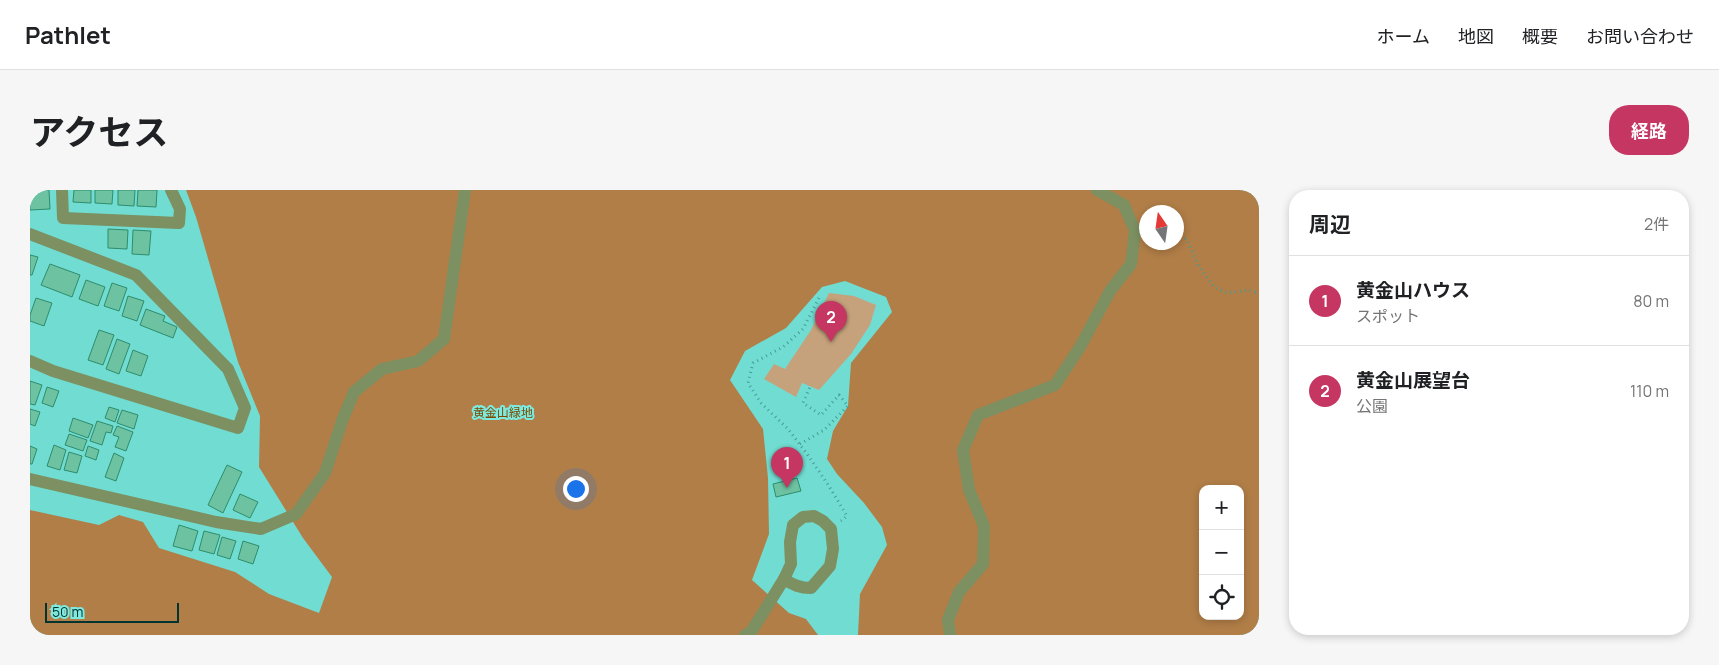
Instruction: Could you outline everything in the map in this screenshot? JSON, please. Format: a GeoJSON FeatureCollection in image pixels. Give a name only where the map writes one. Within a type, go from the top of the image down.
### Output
{"type":"FeatureCollection","features":[{"type":"Feature","properties":{"kind":"street"},"geometry":{"type":"LineString","coordinates":[[62,190],[63,218],[179,223],[180,209],[171,190]]}},
{"type":"Feature","properties":{"kind":"street"},"geometry":{"type":"LineString","coordinates":[[30,479],[216,522],[261,528],[296,514],[326,473],[342,421],[354,392],[382,369],[418,361],[444,339],[465,190]]}},
{"type":"Feature","properties":{"kind":"street"},"geometry":{"type":"LineString","coordinates":[[950,635],[948,620],[959,592],[983,564],[984,526],[969,490],[963,450],[978,415],[1055,385],[1080,347],[1110,291],[1131,264],[1134,231],[1124,205],[1097,190]]}},
{"type":"Feature","properties":{"kind":"street"},"geometry":{"type":"LineString","coordinates":[[30,234],[136,275],[228,369],[244,408],[238,428],[53,371],[30,361]]}},
{"type":"Feature","properties":{"kind":"street"},"geometry":{"type":"LineString","coordinates":[[745,635],[751,632],[784,579],[791,564],[790,542],[793,526],[803,517],[814,516],[823,521],[831,529],[833,549],[830,566],[811,588],[792,585],[784,579]]}},
{"type":"Feature","properties":{"kind":"path"},"geometry":{"type":"LineString","coordinates":[[1184,238],[1187,240],[1198,265],[1214,287],[1228,293],[1249,290],[1259,294]]}},
{"type":"Feature","properties":{"kind":"path"},"geometry":{"type":"LineString","coordinates":[[819,298],[803,329],[783,347],[753,363],[748,383],[761,403],[788,429],[800,444],[847,516],[831,529]]}},
{"type":"Feature","properties":{"kind":"path"},"geometry":{"type":"LineString","coordinates":[[800,444],[824,430],[848,406],[838,395],[821,415],[803,403],[810,387]]}},
{"type":"Feature","properties":{"kind":"shaded area"},"geometry":{"type":"Polygon","coordinates":[[[829,293],[854,296],[876,305],[870,325],[851,354],[819,390],[802,383],[796,397],[764,379],[774,364],[785,369],[811,330],[829,293]]]}},
{"type":"Feature","properties":{"kind":"green space","name":"黄金山緑地"},"geometry":{"type":"Polygon","coordinates":[[[186,190],[1259,190],[1259,635],[858,635],[860,594],[887,545],[882,527],[864,503],[837,474],[827,459],[833,431],[848,406],[851,363],[892,312],[886,297],[845,281],[822,287],[786,328],[745,351],[730,380],[763,429],[768,478],[769,534],[752,580],[789,613],[806,619],[818,635],[30,635],[30,510],[99,525],[119,515],[143,522],[159,548],[235,572],[269,594],[319,613],[332,577],[303,538],[259,467],[260,416],[238,362],[196,217],[186,190]]]}},
{"type":"Feature","properties":{"kind":"building"},"geometry":{"type":"Polygon","coordinates":[[[30,190],[49,190],[50,209],[30,210],[30,190]]]}},
{"type":"Feature","properties":{"kind":"building"},"geometry":{"type":"Polygon","coordinates":[[[74,190],[91,190],[91,203],[73,202],[74,190]]]}},
{"type":"Feature","properties":{"kind":"building"},"geometry":{"type":"Polygon","coordinates":[[[95,190],[113,190],[112,204],[95,203],[95,190]]]}},
{"type":"Feature","properties":{"kind":"building"},"geometry":{"type":"Polygon","coordinates":[[[118,190],[135,190],[134,206],[118,205],[118,190]]]}},
{"type":"Feature","properties":{"kind":"building"},"geometry":{"type":"Polygon","coordinates":[[[138,190],[157,190],[156,207],[137,206],[138,190]]]}},
{"type":"Feature","properties":{"kind":"building"},"geometry":{"type":"Polygon","coordinates":[[[108,229],[128,230],[127,249],[108,248],[108,229]]]}},
{"type":"Feature","properties":{"kind":"building"},"geometry":{"type":"Polygon","coordinates":[[[133,230],[151,231],[149,255],[132,254],[133,230]]]}},
{"type":"Feature","properties":{"kind":"building"},"geometry":{"type":"Polygon","coordinates":[[[30,255],[38,257],[32,275],[30,275],[30,255]]]}},
{"type":"Feature","properties":{"kind":"building"},"geometry":{"type":"Polygon","coordinates":[[[50,264],[80,275],[72,297],[41,285],[50,264]]]}},
{"type":"Feature","properties":{"kind":"building"},"geometry":{"type":"Polygon","coordinates":[[[86,280],[105,287],[98,306],[79,299],[86,280]]]}},
{"type":"Feature","properties":{"kind":"building"},"geometry":{"type":"Polygon","coordinates":[[[112,283],[127,288],[119,311],[104,306],[112,283]]]}},
{"type":"Feature","properties":{"kind":"building"},"geometry":{"type":"Polygon","coordinates":[[[128,296],[144,301],[137,321],[122,316],[128,296]]]}},
{"type":"Feature","properties":{"kind":"building"},"geometry":{"type":"Polygon","coordinates":[[[36,298],[52,303],[44,326],[30,321],[30,315],[36,298]]]}},
{"type":"Feature","properties":{"kind":"building"},"geometry":{"type":"Polygon","coordinates":[[[146,309],[165,316],[163,321],[177,327],[173,338],[140,325],[146,309]]]}},
{"type":"Feature","properties":{"kind":"building"},"geometry":{"type":"Polygon","coordinates":[[[99,330],[114,335],[103,365],[88,360],[99,330]]]}},
{"type":"Feature","properties":{"kind":"building"},"geometry":{"type":"Polygon","coordinates":[[[117,339],[130,344],[119,374],[106,369],[117,339]]]}},
{"type":"Feature","properties":{"kind":"building"},"geometry":{"type":"Polygon","coordinates":[[[133,350],[148,356],[141,376],[126,371],[133,350]]]}},
{"type":"Feature","properties":{"kind":"building"},"geometry":{"type":"Polygon","coordinates":[[[30,381],[42,385],[35,405],[30,404],[30,381]]]}},
{"type":"Feature","properties":{"kind":"building"},"geometry":{"type":"Polygon","coordinates":[[[47,387],[59,391],[53,407],[42,403],[47,387]]]}},
{"type":"Feature","properties":{"kind":"building"},"geometry":{"type":"Polygon","coordinates":[[[109,407],[119,410],[115,422],[105,418],[109,407]]]}},
{"type":"Feature","properties":{"kind":"building"},"geometry":{"type":"Polygon","coordinates":[[[30,409],[40,412],[35,426],[30,424],[30,409]]]}},
{"type":"Feature","properties":{"kind":"building"},"geometry":{"type":"Polygon","coordinates":[[[122,410],[138,415],[134,429],[117,423],[122,410]]]}},
{"type":"Feature","properties":{"kind":"building"},"geometry":{"type":"Polygon","coordinates":[[[73,418],[93,425],[88,438],[69,431],[73,418]]]}},
{"type":"Feature","properties":{"kind":"building"},"geometry":{"type":"Polygon","coordinates":[[[97,421],[113,426],[111,433],[106,432],[102,445],[90,441],[97,421]]]}},
{"type":"Feature","properties":{"kind":"building"},"geometry":{"type":"Polygon","coordinates":[[[117,426],[133,432],[126,451],[115,447],[119,437],[113,435],[117,426]]]}},
{"type":"Feature","properties":{"kind":"building"},"geometry":{"type":"Polygon","coordinates":[[[69,434],[87,440],[83,451],[65,445],[69,434]]]}},
{"type":"Feature","properties":{"kind":"building"},"geometry":{"type":"Polygon","coordinates":[[[54,445],[66,450],[60,470],[47,466],[54,445]]]}},
{"type":"Feature","properties":{"kind":"building"},"geometry":{"type":"Polygon","coordinates":[[[30,446],[37,449],[32,464],[30,464],[30,446]]]}},
{"type":"Feature","properties":{"kind":"building"},"geometry":{"type":"Polygon","coordinates":[[[88,446],[99,450],[96,460],[85,456],[88,446]]]}},
{"type":"Feature","properties":{"kind":"building"},"geometry":{"type":"Polygon","coordinates":[[[69,452],[82,456],[77,473],[64,470],[69,452]]]}},
{"type":"Feature","properties":{"kind":"building"},"geometry":{"type":"Polygon","coordinates":[[[114,453],[124,458],[116,481],[105,477],[114,453]]]}},
{"type":"Feature","properties":{"kind":"building"},"geometry":{"type":"Polygon","coordinates":[[[227,465],[242,472],[223,513],[208,505],[227,465]]]}},
{"type":"Feature","properties":{"kind":"building"},"geometry":{"type":"Polygon","coordinates":[[[797,478],[801,491],[776,497],[773,484],[797,478]]]}},
{"type":"Feature","properties":{"kind":"building"},"geometry":{"type":"Polygon","coordinates":[[[240,494],[258,502],[250,518],[233,510],[240,494]]]}},
{"type":"Feature","properties":{"kind":"building"},"geometry":{"type":"Polygon","coordinates":[[[179,525],[198,531],[192,551],[173,546],[179,525]]]}},
{"type":"Feature","properties":{"kind":"building"},"geometry":{"type":"Polygon","coordinates":[[[204,531],[220,535],[214,554],[199,550],[204,531]]]}},
{"type":"Feature","properties":{"kind":"building"},"geometry":{"type":"Polygon","coordinates":[[[222,537],[236,541],[230,559],[217,555],[222,537]]]}},
{"type":"Feature","properties":{"kind":"building"},"geometry":{"type":"Polygon","coordinates":[[[243,541],[259,546],[253,564],[238,559],[243,541]]]}},
{"type":"Feature","properties":{"kind":"place","name":"黄金山展望台"},"geometry":{"type":"Point","coordinates":[831,342]}},
{"type":"Feature","properties":{"kind":"place","name":"黄金山ハウス"},"geometry":{"type":"Point","coordinates":[787,488]}}]}
